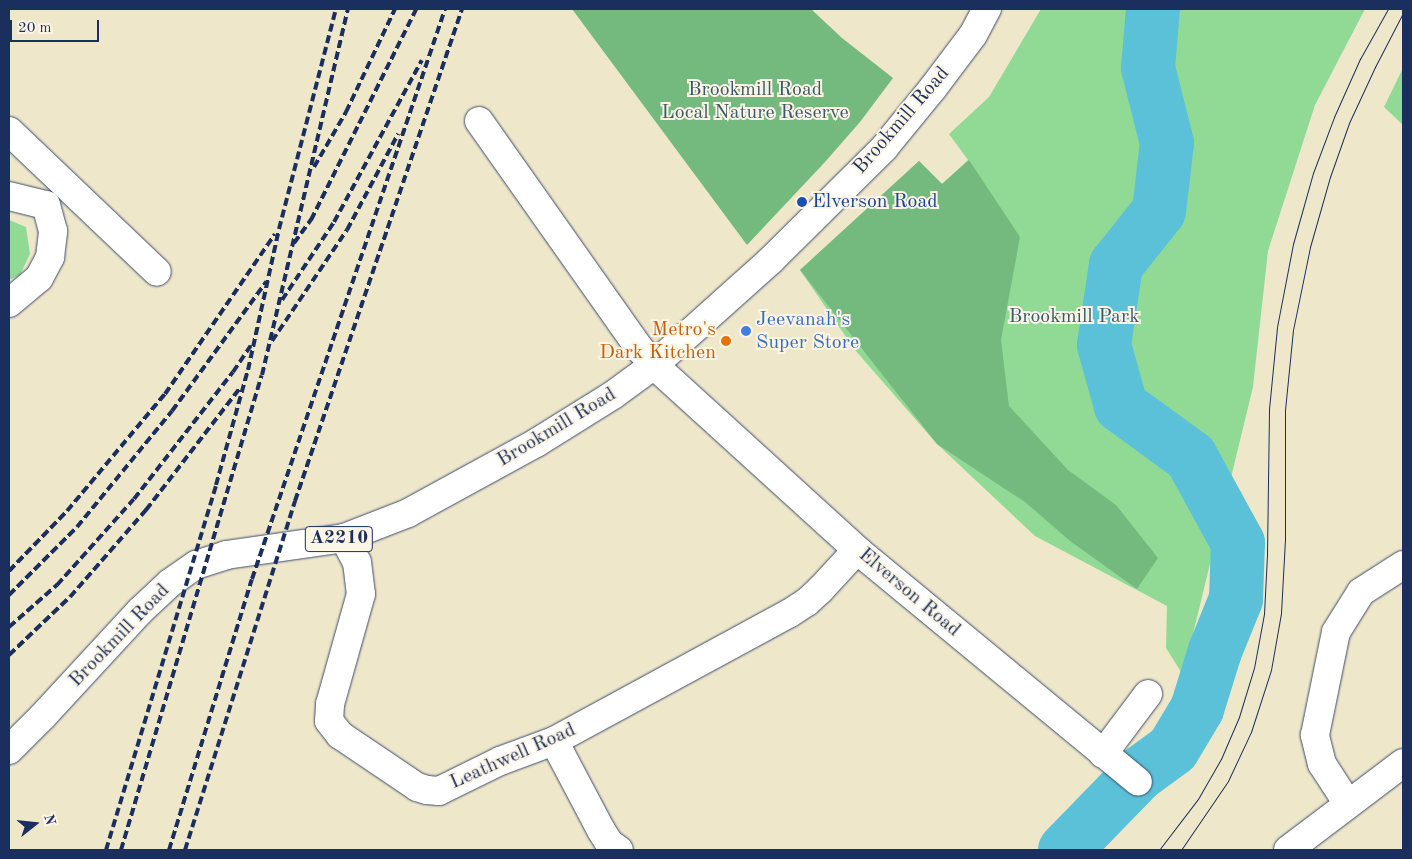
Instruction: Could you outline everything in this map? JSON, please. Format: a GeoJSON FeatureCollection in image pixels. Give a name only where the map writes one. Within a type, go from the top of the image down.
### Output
{"type":"FeatureCollection","features":[{"type":"Feature","properties":{"kind":"street","name":"Brookmill Road"},"geometry":{"type":"LineString","coordinates":[[9,750],[140,611],[170,583],[196,565],[226,555],[344,538],[408,513],[536,443],[614,396],[654,364],[771,260],[884,148],[933,88],[973,34],[987,9]]}},
{"type":"Feature","properties":{"kind":"street","name":"Elverson Road"},"geometry":{"type":"LineString","coordinates":[[479,121],[640,350],[857,550],[1133,778]]}},
{"type":"Feature","properties":{"kind":"street"},"geometry":{"type":"LineString","coordinates":[[9,130],[157,272]]}},
{"type":"Feature","properties":{"kind":"street"},"geometry":{"type":"LineString","coordinates":[[46,206],[66,185]]}},
{"type":"Feature","properties":{"kind":"street"},"geometry":{"type":"LineString","coordinates":[[9,196],[46,206]]}},
{"type":"Feature","properties":{"kind":"street"},"geometry":{"type":"LineString","coordinates":[[9,303],[39,278],[50,257],[53,231],[46,206]]}},
{"type":"Feature","properties":{"kind":"street","name":"Leathwell Road"},"geometry":{"type":"LineString","coordinates":[[344,538],[357,562],[361,594],[330,704],[329,721],[340,735],[418,787],[439,791],[500,762],[554,741],[807,602],[857,550]]}},
{"type":"Feature","properties":{"kind":"street"},"geometry":{"type":"LineString","coordinates":[[1348,804],[1322,764],[1315,735],[1336,632],[1361,592],[1403,564]]}},
{"type":"Feature","properties":{"kind":"street"},"geometry":{"type":"LineString","coordinates":[[1103,754],[1148,694]]}},
{"type":"Feature","properties":{"kind":"street"},"geometry":{"type":"LineString","coordinates":[[554,741],[601,830],[609,843],[619,850]]}},
{"type":"Feature","properties":{"kind":"street"},"geometry":{"type":"LineString","coordinates":[[1288,850],[1403,763]]}},
{"type":"Feature","properties":{"kind":"green space","name":"Brookmill Road Local Nature Reserve"},"geometry":{"type":"Polygon","coordinates":[[[572,9],[811,9],[842,38],[893,78],[860,122],[747,245],[572,9]]]}},
{"type":"Feature","properties":{"kind":"green space","name":"Brookmill Park"},"geometry":{"type":"Polygon","coordinates":[[[1041,9],[1365,9],[1315,105],[1268,251],[1253,387],[1183,675],[1166,648],[1167,606],[1035,536],[937,444],[855,350],[800,270],[919,161],[942,184],[968,160],[949,134],[989,97],[1041,9]]]}},
{"type":"Feature","properties":{"kind":"green space"},"geometry":{"type":"Polygon","coordinates":[[[1403,68],[1403,125],[1384,107],[1403,68]]]}},
{"type":"Feature","properties":{"kind":"green space"},"geometry":{"type":"Polygon","coordinates":[[[969,160],[1020,237],[1001,340],[1009,406],[1068,470],[1116,505],[1158,558],[1137,589],[1070,541],[1025,502],[937,444],[800,270],[919,161],[942,184],[969,160]]]}},
{"type":"Feature","properties":{"kind":"green space"},"geometry":{"type":"Polygon","coordinates":[[[9,220],[26,227],[30,254],[20,275],[9,280],[9,220]]]}},
{"type":"Feature","properties":{"kind":"waterway"},"geometry":{"type":"LineString","coordinates":[[1065,850],[1139,774],[1173,749],[1197,709],[1215,651],[1236,599],[1238,543],[1191,457],[1121,406],[1104,345],[1116,265],[1159,211],[1167,143],[1148,68],[1153,9]]}},
{"type":"Feature","properties":{"kind":"tram line"},"geometry":{"type":"LineString","coordinates":[[1159,850],[1198,799],[1221,759],[1239,717],[1254,668],[1264,614],[1267,554],[1269,409],[1277,327],[1293,244],[1313,173],[1334,117],[1360,59],[1388,9]]}},
{"type":"Feature","properties":{"kind":"tram line"},"geometry":{"type":"LineString","coordinates":[[1181,850],[1228,781],[1251,732],[1271,670],[1281,613],[1285,540],[1285,410],[1293,330],[1310,247],[1330,177],[1349,123],[1403,13]]}},
{"type":"Feature","properties":{"kind":"railway"},"geometry":{"type":"LineString","coordinates":[[106,850],[216,485],[248,370],[279,229],[336,9]]}},
{"type":"Feature","properties":{"kind":"railway"},"geometry":{"type":"LineString","coordinates":[[121,850],[262,375],[348,9]]}},
{"type":"Feature","properties":{"kind":"railway"},"geometry":{"type":"LineString","coordinates":[[314,167],[346,112],[395,9]]}},
{"type":"Feature","properties":{"kind":"railway"},"geometry":{"type":"LineString","coordinates":[[294,243],[311,220],[416,9]]}},
{"type":"Feature","properties":{"kind":"railway"},"geometry":{"type":"LineString","coordinates":[[169,850],[252,579],[445,9]]}},
{"type":"Feature","properties":{"kind":"railway"},"geometry":{"type":"LineString","coordinates":[[185,850],[295,501],[462,9]]}},
{"type":"Feature","properties":{"kind":"railway"},"geometry":{"type":"LineString","coordinates":[[282,300],[334,222],[422,60]]}},
{"type":"Feature","properties":{"kind":"railway"},"geometry":{"type":"LineString","coordinates":[[272,341],[347,230],[398,134]]}},
{"type":"Feature","properties":{"kind":"railway"},"geometry":{"type":"LineString","coordinates":[[9,571],[67,511],[165,394],[275,234]]}},
{"type":"Feature","properties":{"kind":"railway"},"geometry":{"type":"LineString","coordinates":[[9,595],[77,527],[172,411],[266,282]]}},
{"type":"Feature","properties":{"kind":"railway"},"geometry":{"type":"LineString","coordinates":[[9,627],[57,585],[134,499],[233,372],[251,345]]}},
{"type":"Feature","properties":{"kind":"railway"},"geometry":{"type":"LineString","coordinates":[[9,655],[70,597],[146,510],[240,388]]}},
{"type":"Feature","properties":{"kind":"place","name":"Elverson Road"},"geometry":{"type":"Point","coordinates":[802,202]}},
{"type":"Feature","properties":{"kind":"place","name":"Jeevanah's Super Store"},"geometry":{"type":"Point","coordinates":[746,331]}},
{"type":"Feature","properties":{"kind":"place","name":"Metro's Dark Kitchen"},"geometry":{"type":"Point","coordinates":[726,341]}}]}
